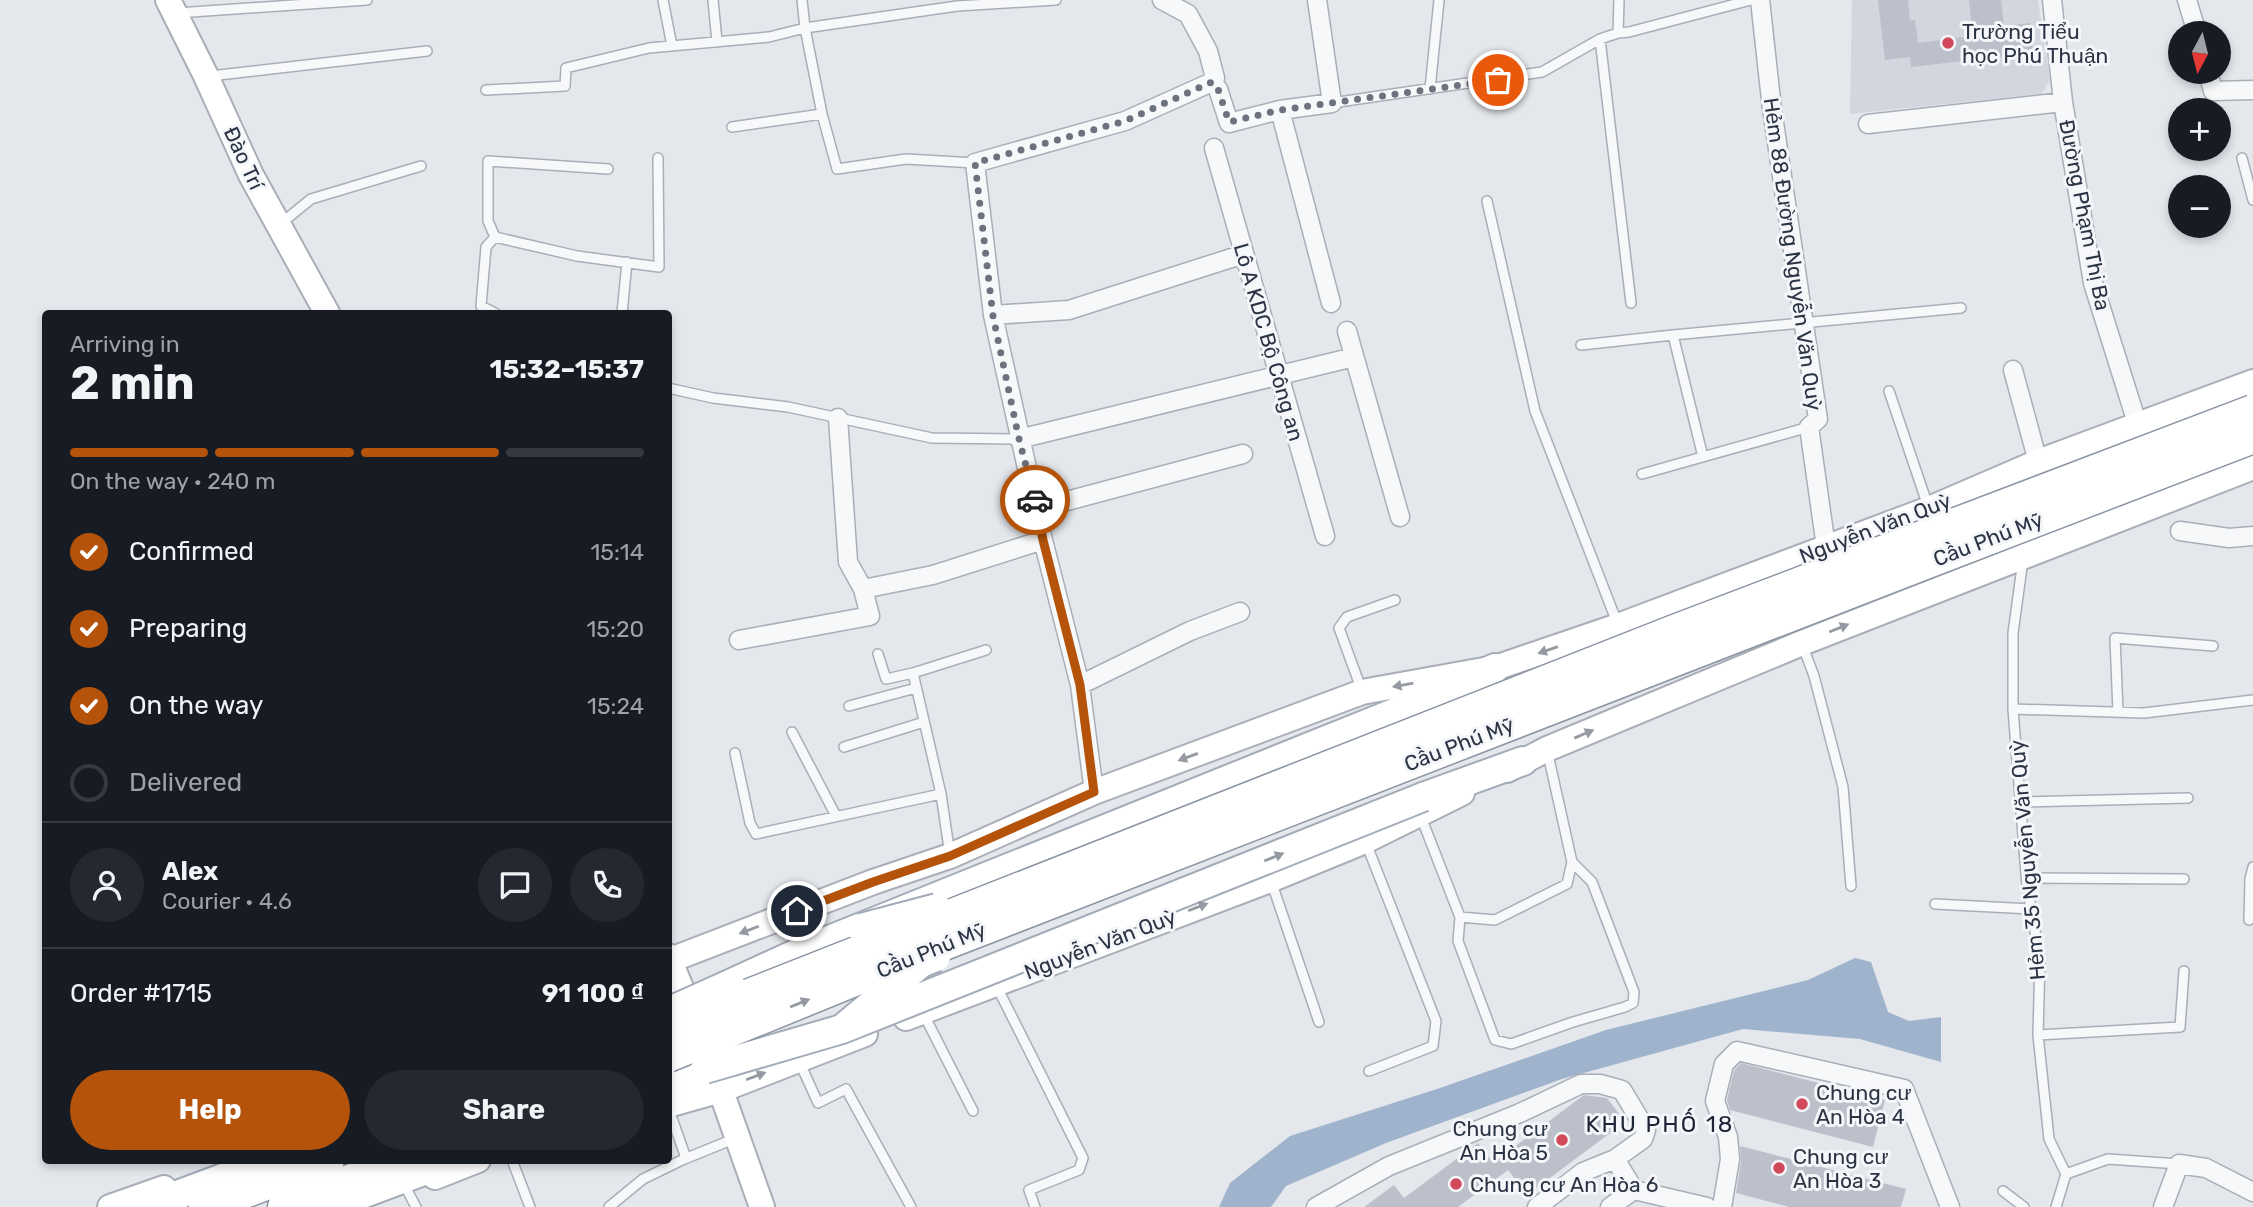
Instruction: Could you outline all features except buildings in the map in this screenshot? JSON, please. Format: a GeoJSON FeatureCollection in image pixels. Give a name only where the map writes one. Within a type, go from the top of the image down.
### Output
{"type":"FeatureCollection","features":[{"type":"Feature","properties":{"kind":"highway","name":"Cầu Phú Mỹ"},"geometry":{"type":"LineString","coordinates":[[672,1025],[1672,632],[2253,411]]}},
{"type":"Feature","properties":{"kind":"highway","name":"Cầu Phú Mỹ"},"geometry":{"type":"LineString","coordinates":[[672,1054],[944,944],[2253,438]]}},
{"type":"Feature","properties":{"kind":"highway"},"geometry":{"type":"LineString","coordinates":[[205,1207],[318,1164]]}},
{"type":"Feature","properties":{"kind":"highway"},"geometry":{"type":"LineString","coordinates":[[285,1207],[408,1185]]}},
{"type":"Feature","properties":{"kind":"main road","name":"Cầu Phú Mỹ"},"geometry":{"type":"LineString","coordinates":[[861,928],[942,907],[1226,793],[2110,452],[2253,402]]}},
{"type":"Feature","properties":{"kind":"main road","name":"Cầu Phú Mỹ"},"geometry":{"type":"LineString","coordinates":[[842,1029],[921,963],[1281,819],[2253,447]]}},
{"type":"Feature","properties":{"kind":"main road","name":"Nguyễn Văn Quỳ"},"geometry":{"type":"LineString","coordinates":[[1394,713],[1494,668]]}},
{"type":"Feature","properties":{"kind":"main road","name":"Cầu Phú Mỹ"},"geometry":{"type":"LineString","coordinates":[[672,1010],[861,928],[1394,713]]}},
{"type":"Feature","properties":{"kind":"main road","name":"Nguyễn Văn Quỳ"},"geometry":{"type":"LineString","coordinates":[[1422,806],[1535,755]]}},
{"type":"Feature","properties":{"kind":"main road","name":"Cầu Phú Mỹ"},"geometry":{"type":"LineString","coordinates":[[672,1087],[713,1080],[1422,806]]}},
{"type":"Feature","properties":{"kind":"main road","name":"Cầu Phú Mỹ"},"geometry":{"type":"LineString","coordinates":[[672,1003],[730,984]]}},
{"type":"Feature","properties":{"kind":"main road","name":"Cầu Phú Mỹ"},"geometry":{"type":"LineString","coordinates":[[672,1080],[713,1080]]}},
{"type":"Feature","properties":{"kind":"main road"},"geometry":{"type":"LineString","coordinates":[[145,1207],[260,1164]]}},
{"type":"Feature","properties":{"kind":"main road"},"geometry":{"type":"LineString","coordinates":[[327,1207],[442,1164]]}},
{"type":"Feature","properties":{"kind":"street"},"geometry":{"type":"LineString","coordinates":[[1094,792],[1080,685],[1019,439],[993,316],[975,163],[1125,121],[1212,82],[1215,78],[1208,51],[1188,14],[1162,0]]}},
{"type":"Feature","properties":{"kind":"street"},"geometry":{"type":"LineString","coordinates":[[1212,82],[1218,89],[1229,122],[1280,110],[1332,103],[1317,0]]}},
{"type":"Feature","properties":{"kind":"street","name":"Hẻm 88 Đường Nguyễn Văn Quỳ"},"geometry":{"type":"LineString","coordinates":[[1760,0],[1772,109],[1818,419],[1809,427],[1826,547]]}},
{"type":"Feature","properties":{"kind":"street","name":"Đường Phạm Thị Ba"},"geometry":{"type":"LineString","coordinates":[[2052,0],[2063,102],[2093,283],[2138,426]]}},
{"type":"Feature","properties":{"kind":"street"},"geometry":{"type":"LineString","coordinates":[[2187,0],[2193,21]]}},
{"type":"Feature","properties":{"kind":"street","name":"Đào Trí"},"geometry":{"type":"LineString","coordinates":[[171,6],[251,175],[325,310]]}},
{"type":"Feature","properties":{"kind":"street"},"geometry":{"type":"LineString","coordinates":[[2211,84],[2213,90],[2253,90]]}},
{"type":"Feature","properties":{"kind":"street"},"geometry":{"type":"LineString","coordinates":[[1868,124],[2063,102]]}},
{"type":"Feature","properties":{"kind":"street"},"geometry":{"type":"LineString","coordinates":[[1280,110],[1331,303]]}},
{"type":"Feature","properties":{"kind":"street","name":"Lô A KDC Bộ Công an"},"geometry":{"type":"LineString","coordinates":[[1213,148],[1325,536]]}},
{"type":"Feature","properties":{"kind":"street"},"geometry":{"type":"LineString","coordinates":[[993,316],[1069,310],[1244,254]]}},
{"type":"Feature","properties":{"kind":"street"},"geometry":{"type":"LineString","coordinates":[[1347,331],[1400,517]]}},
{"type":"Feature","properties":{"kind":"street"},"geometry":{"type":"LineString","coordinates":[[1019,439],[1354,357]]}},
{"type":"Feature","properties":{"kind":"street"},"geometry":{"type":"LineString","coordinates":[[2012,370],[2038,462]]}},
{"type":"Feature","properties":{"kind":"street","name":"Nguyễn Văn Quỳ"},"geometry":{"type":"LineString","coordinates":[[672,958],[950,856],[1094,792],[1362,692],[1494,668],[1618,626],[1929,509],[2038,462],[2253,382]]}},
{"type":"Feature","properties":{"kind":"street"},"geometry":{"type":"LineString","coordinates":[[739,640],[870,616],[863,589],[848,562],[838,418]]}},
{"type":"Feature","properties":{"kind":"street"},"geometry":{"type":"LineString","coordinates":[[1037,509],[1243,454]]}},
{"type":"Feature","properties":{"kind":"street","name":"Nguyễn Văn Quỳ"},"geometry":{"type":"LineString","coordinates":[[1535,755],[1754,662],[2253,467]]}},
{"type":"Feature","properties":{"kind":"street"},"geometry":{"type":"LineString","coordinates":[[2180,531],[2229,538],[2253,536]]}},
{"type":"Feature","properties":{"kind":"street"},"geometry":{"type":"LineString","coordinates":[[863,589],[933,575],[1043,540]]}},
{"type":"Feature","properties":{"kind":"street"},"geometry":{"type":"LineString","coordinates":[[1723,587],[1754,662]]}},
{"type":"Feature","properties":{"kind":"street"},"geometry":{"type":"LineString","coordinates":[[1080,685],[1190,631],[1240,612]]}},
{"type":"Feature","properties":{"kind":"street","name":"Nguyễn Văn Quỳ"},"geometry":{"type":"LineString","coordinates":[[672,1104],[713,1080],[798,1060],[1270,880],[1365,841],[1422,806]]}},
{"type":"Feature","properties":{"kind":"street"},"geometry":{"type":"LineString","coordinates":[[672,967],[762,1207]]}},
{"type":"Feature","properties":{"kind":"street"},"geometry":{"type":"LineString","coordinates":[[1723,1207],[1730,1159],[1728,1137],[1715,1101],[1724,1064],[1737,1051],[1904,1089],[1950,1207]]}},
{"type":"Feature","properties":{"kind":"street"},"geometry":{"type":"LineString","coordinates":[[1316,1207],[1389,1166],[1520,1113],[1581,1084],[1600,1084],[1622,1090],[1646,1130],[1643,1139],[1615,1159],[1583,1172],[1537,1207]]}},
{"type":"Feature","properties":{"kind":"street"},"geometry":{"type":"LineString","coordinates":[[1615,1159],[1634,1190],[1707,1207]]}},
{"type":"Feature","properties":{"kind":"street"},"geometry":{"type":"LineString","coordinates":[[110,1207],[229,1164]]}},
{"type":"Feature","properties":{"kind":"street"},"geometry":{"type":"LineString","coordinates":[[360,1207],[408,1185],[467,1164]]}},
{"type":"Feature","properties":{"kind":"street"},"geometry":{"type":"LineString","coordinates":[[2163,1207],[2179,1164],[2206,1168],[2253,1192]]}},
{"type":"Feature","properties":{"kind":"street"},"geometry":{"type":"LineString","coordinates":[[1610,1207],[1634,1190]]}},
{"type":"Feature","properties":{"kind":"lane"},"geometry":{"type":"LineString","coordinates":[[171,6],[367,0]]}},
{"type":"Feature","properties":{"kind":"lane"},"geometry":{"type":"LineString","coordinates":[[663,0],[672,46]]}},
{"type":"Feature","properties":{"kind":"lane"},"geometry":{"type":"LineString","coordinates":[[713,0],[718,42]]}},
{"type":"Feature","properties":{"kind":"lane"},"geometry":{"type":"LineString","coordinates":[[802,0],[822,114],[837,169],[906,159],[975,163]]}},
{"type":"Feature","properties":{"kind":"lane"},"geometry":{"type":"LineString","coordinates":[[486,90],[565,86],[566,68],[649,48],[769,37],[805,28],[973,2],[1056,0]]}},
{"type":"Feature","properties":{"kind":"lane"},"geometry":{"type":"LineString","coordinates":[[1430,89],[1439,0]]}},
{"type":"Feature","properties":{"kind":"lane"},"geometry":{"type":"LineString","coordinates":[[1618,33],[1619,0]]}},
{"type":"Feature","properties":{"kind":"lane"},"geometry":{"type":"LineString","coordinates":[[1332,103],[1542,72],[1600,39],[1751,0]]}},
{"type":"Feature","properties":{"kind":"lane"},"geometry":{"type":"LineString","coordinates":[[1600,39],[1631,303]]}},
{"type":"Feature","properties":{"kind":"lane"},"geometry":{"type":"LineString","coordinates":[[206,76],[427,51]]}},
{"type":"Feature","properties":{"kind":"lane"},"geometry":{"type":"LineString","coordinates":[[732,127],[822,114]]}},
{"type":"Feature","properties":{"kind":"lane"},"geometry":{"type":"LineString","coordinates":[[495,237],[577,256],[659,267],[658,158]]}},
{"type":"Feature","properties":{"kind":"lane"},"geometry":{"type":"LineString","coordinates":[[2242,158],[2253,200]]}},
{"type":"Feature","properties":{"kind":"lane"},"geometry":{"type":"LineString","coordinates":[[495,237],[488,221],[488,161],[608,169]]}},
{"type":"Feature","properties":{"kind":"lane"},"geometry":{"type":"LineString","coordinates":[[278,226],[311,199],[421,166]]}},
{"type":"Feature","properties":{"kind":"lane"},"geometry":{"type":"LineString","coordinates":[[1487,201],[1535,411],[1618,626]]}},
{"type":"Feature","properties":{"kind":"lane"},"geometry":{"type":"LineString","coordinates":[[489,310],[481,306],[486,247],[495,237]]}},
{"type":"Feature","properties":{"kind":"lane"},"geometry":{"type":"LineString","coordinates":[[622,310],[627,262]]}},
{"type":"Feature","properties":{"kind":"lane"},"geometry":{"type":"LineString","coordinates":[[1581,345],[1961,308]]}},
{"type":"Feature","properties":{"kind":"lane"},"geometry":{"type":"LineString","coordinates":[[1673,335],[1703,457]]}},
{"type":"Feature","properties":{"kind":"lane"},"geometry":{"type":"LineString","coordinates":[[672,389],[713,398],[788,407],[932,438],[1019,439]]}},
{"type":"Feature","properties":{"kind":"lane"},"geometry":{"type":"LineString","coordinates":[[1889,391],[1929,509]]}},
{"type":"Feature","properties":{"kind":"lane"},"geometry":{"type":"LineString","coordinates":[[1642,474],[1809,427]]}},
{"type":"Feature","properties":{"kind":"lane","name":"Hẻm 35 Nguyễn Văn Quỳ"},"geometry":{"type":"LineString","coordinates":[[2023,555],[2013,633],[2013,709],[2027,878],[2040,959],[2038,1035],[2049,1139],[2066,1174]]}},
{"type":"Feature","properties":{"kind":"lane"},"geometry":{"type":"LineString","coordinates":[[1362,692],[1339,628],[1347,617],[1395,600]]}},
{"type":"Feature","properties":{"kind":"lane"},"geometry":{"type":"LineString","coordinates":[[2118,712],[2115,638],[2213,646]]}},
{"type":"Feature","properties":{"kind":"lane"},"geometry":{"type":"LineString","coordinates":[[1802,643],[1814,677],[1843,787],[1851,886]]}},
{"type":"Feature","properties":{"kind":"lane"},"geometry":{"type":"LineString","coordinates":[[878,654],[886,679],[986,650]]}},
{"type":"Feature","properties":{"kind":"lane"},"geometry":{"type":"LineString","coordinates":[[913,673],[941,794],[950,856]]}},
{"type":"Feature","properties":{"kind":"lane"},"geometry":{"type":"LineString","coordinates":[[849,706],[916,688]]}},
{"type":"Feature","properties":{"kind":"lane"},"geometry":{"type":"LineString","coordinates":[[2013,709],[2144,713],[2253,701]]}},
{"type":"Feature","properties":{"kind":"lane"},"geometry":{"type":"LineString","coordinates":[[844,747],[924,723]]}},
{"type":"Feature","properties":{"kind":"lane"},"geometry":{"type":"LineString","coordinates":[[792,732],[836,816]]}},
{"type":"Feature","properties":{"kind":"lane"},"geometry":{"type":"LineString","coordinates":[[736,753],[750,823],[756,834],[941,794]]}},
{"type":"Feature","properties":{"kind":"lane"},"geometry":{"type":"LineString","coordinates":[[1422,806],[1460,917],[1458,940],[1495,1040],[1511,1044],[1625,1007],[1633,1003],[1634,992],[1591,882],[1572,862],[1535,755]]}},
{"type":"Feature","properties":{"kind":"lane"},"geometry":{"type":"LineString","coordinates":[[2021,802],[2188,798]]}},
{"type":"Feature","properties":{"kind":"lane"},"geometry":{"type":"LineString","coordinates":[[1365,841],[1436,1021],[1433,1046],[1369,1072]]}},
{"type":"Feature","properties":{"kind":"lane"},"geometry":{"type":"LineString","coordinates":[[1460,917],[1495,920],[1567,884],[1572,862]]}},
{"type":"Feature","properties":{"kind":"lane"},"geometry":{"type":"LineString","coordinates":[[2249,920],[2253,867]]}},
{"type":"Feature","properties":{"kind":"lane"},"geometry":{"type":"LineString","coordinates":[[2027,878],[2184,879]]}},
{"type":"Feature","properties":{"kind":"lane"},"geometry":{"type":"LineString","coordinates":[[1270,880],[1319,1023]]}},
{"type":"Feature","properties":{"kind":"lane"},"geometry":{"type":"LineString","coordinates":[[1936,904],[2031,909]]}},
{"type":"Feature","properties":{"kind":"lane"},"geometry":{"type":"LineString","coordinates":[[2038,1035],[2180,1027],[2184,971]]}},
{"type":"Feature","properties":{"kind":"lane"},"geometry":{"type":"LineString","coordinates":[[996,984],[1083,1158],[1079,1170],[1029,1190],[1035,1207]]}},
{"type":"Feature","properties":{"kind":"lane"},"geometry":{"type":"LineString","coordinates":[[922,1012],[974,1111]]}},
{"type":"Feature","properties":{"kind":"lane"},"geometry":{"type":"LineString","coordinates":[[798,1060],[818,1103],[846,1089],[911,1207]]}},
{"type":"Feature","properties":{"kind":"lane"},"geometry":{"type":"LineString","coordinates":[[672,1118],[686,1158]]}},
{"type":"Feature","properties":{"kind":"lane"},"geometry":{"type":"LineString","coordinates":[[609,1207],[620,1204],[643,1179],[737,1137]]}},
{"type":"Feature","properties":{"kind":"lane"},"geometry":{"type":"LineString","coordinates":[[2056,1207],[2066,1174],[2108,1159],[2179,1164]]}},
{"type":"Feature","properties":{"kind":"lane"},"geometry":{"type":"LineString","coordinates":[[514,1164],[530,1207]]}},
{"type":"Feature","properties":{"kind":"lane"},"geometry":{"type":"LineString","coordinates":[[2003,1191],[2024,1207]]}},
{"type":"Feature","properties":{"kind":"shaded area","name":"Trường Tiểu học Phú Thuận"},"geometry":{"type":"Polygon","coordinates":[[[1852,0],[2038,0],[2050,80],[2041,94],[1850,114],[1852,0]]]}},
{"type":"Feature","properties":{"kind":"water"},"geometry":{"type":"Polygon","coordinates":[[[1855,958],[1871,962],[1888,1012],[1909,1021],[1941,1017],[1941,1062],[1860,1039],[1743,1029],[1562,1079],[1386,1143],[1286,1186],[1271,1207],[1219,1207],[1230,1183],[1290,1136],[1437,1089],[1606,1030],[1808,980],[1855,958]]]}},
{"type":"Feature","properties":{"kind":"way so far"},"geometry":{"type":"LineString","coordinates":[[1035,500],[993,316],[975,163],[1125,121],[1212,82],[1218,89],[1229,122],[1280,110],[1498,80]]}},
{"type":"Feature","properties":{"kind":"place","name":"Trường Tiểu học Phú Thuận"},"geometry":{"type":"Point","coordinates":[1948,43]}},
{"type":"Feature","properties":{"kind":"place","name":"Chung cư An Hòa 4"},"geometry":{"type":"Point","coordinates":[1802,1104]}},
{"type":"Feature","properties":{"kind":"place","name":"Chung cư An Hòa 5"},"geometry":{"type":"Point","coordinates":[1562,1140]}},
{"type":"Feature","properties":{"kind":"place","name":"Chung cư An Hòa 3"},"geometry":{"type":"Point","coordinates":[1779,1168]}},
{"type":"Feature","properties":{"kind":"place","name":"Chung cư An Hòa 6"},"geometry":{"type":"Point","coordinates":[1456,1184]}},
{"type":"Feature","properties":{"kind":"district","name":"KHU PHỐ 18"},"geometry":{"type":"Point","coordinates":[1660,1124]}},
{"type":"Feature","properties":{"kind":"route"},"geometry":{"type":"LineString","coordinates":[[797,911],[950,856],[1094,792],[1080,685],[1035,500]]}}]}
